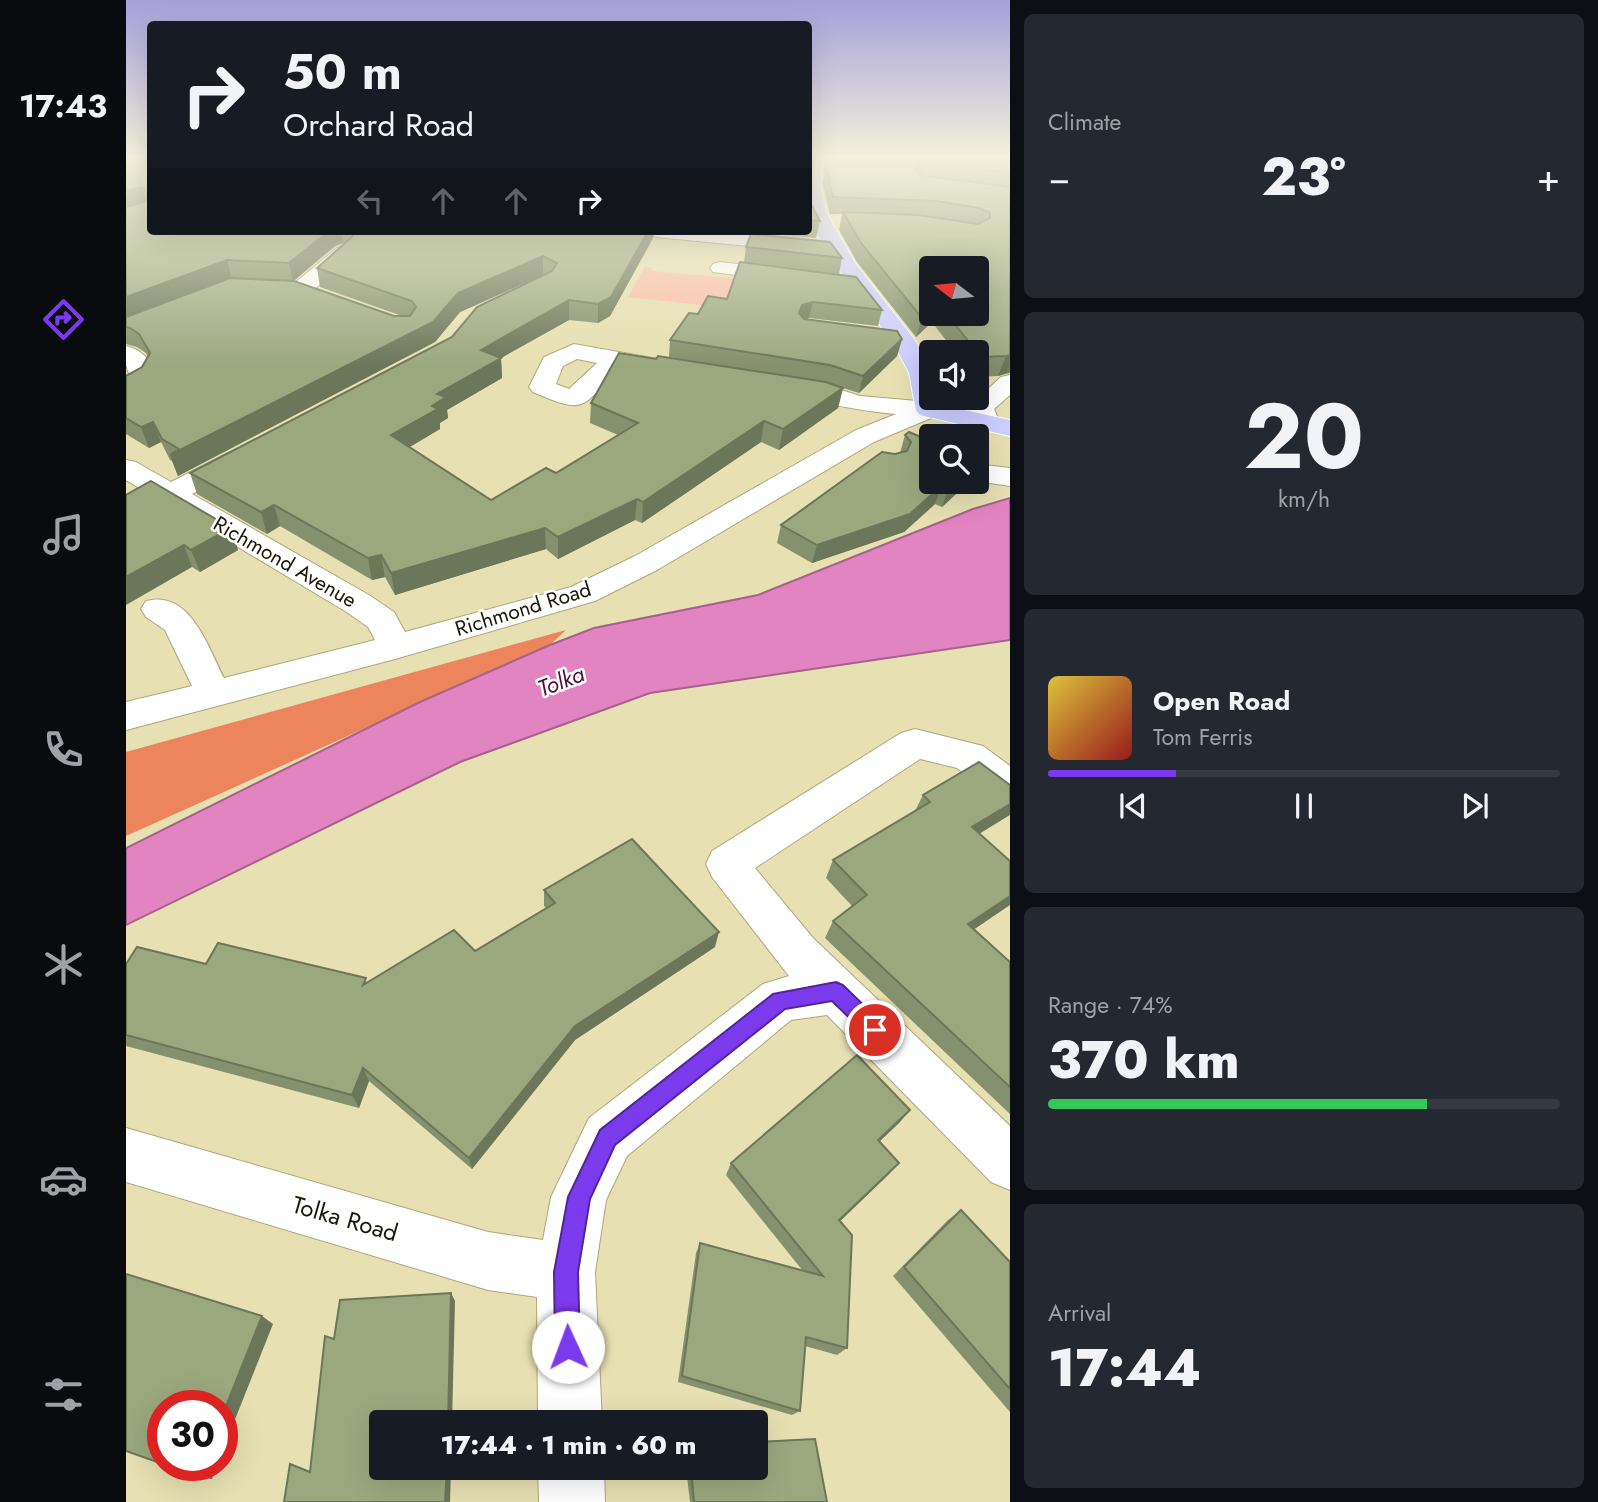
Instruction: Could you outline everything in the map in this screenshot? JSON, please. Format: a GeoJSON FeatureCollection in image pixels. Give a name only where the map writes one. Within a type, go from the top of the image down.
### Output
{"type":"FeatureCollection","features":[{"type":"Feature","properties":{"kind":"main road"},"geometry":{"type":"LineString","coordinates":[[831,226],[836,249],[902,339],[919,367]]}},
{"type":"Feature","properties":{"kind":"main road"},"geometry":{"type":"LineString","coordinates":[[929,410],[998,425]]}},
{"type":"Feature","properties":{"kind":"street"},"geometry":{"type":"LineString","coordinates":[[696,235],[836,249]]}},
{"type":"Feature","properties":{"kind":"street"},"geometry":{"type":"LineString","coordinates":[[272,290],[309,294],[344,252]]}},
{"type":"Feature","properties":{"kind":"street"},"geometry":{"type":"LineString","coordinates":[[720,268],[861,285]]}},
{"type":"Feature","properties":{"kind":"street"},"geometry":{"type":"LineString","coordinates":[[869,335],[902,339]]}},
{"type":"Feature","properties":{"kind":"street"},"geometry":{"type":"LineString","coordinates":[[126,353],[141,365],[142,371],[141,379],[126,389]]}},
{"type":"Feature","properties":{"kind":"street"},"geometry":{"type":"LineString","coordinates":[[615,359],[694,372]]}},
{"type":"Feature","properties":{"kind":"street"},"geometry":{"type":"LineString","coordinates":[[760,382],[826,393],[857,403],[919,409]]}},
{"type":"Feature","properties":{"kind":"street"},"geometry":{"type":"LineString","coordinates":[[998,425],[980,408],[1010,382]]}},
{"type":"Feature","properties":{"kind":"street","name":"Richmond Road"},"geometry":{"type":"LineString","coordinates":[[126,716],[395,647],[583,594],[646,563],[887,426],[929,410]]}},
{"type":"Feature","properties":{"kind":"street"},"geometry":{"type":"LineString","coordinates":[[169,495],[263,446]]}},
{"type":"Feature","properties":{"kind":"street"},"geometry":{"type":"LineString","coordinates":[[835,454],[875,459]]}},
{"type":"Feature","properties":{"kind":"street","name":"Richmond Avenue"},"geometry":{"type":"LineString","coordinates":[[126,468],[382,620],[395,647]]}},
{"type":"Feature","properties":{"kind":"street"},"geometry":{"type":"LineString","coordinates":[[989,474],[1010,477]]}},
{"type":"Feature","properties":{"kind":"street"},"geometry":{"type":"LineString","coordinates":[[158,609],[179,623],[214,693]]}},
{"type":"Feature","properties":{"kind":"street"},"geometry":{"type":"LineString","coordinates":[[1010,787],[969,756],[915,743],[727,864],[797,953],[1010,1163]]}},
{"type":"Feature","properties":{"kind":"street"},"geometry":{"type":"LineString","coordinates":[[570,1410],[566,1272],[579,1197],[608,1137],[780,1000],[836,991]]}},
{"type":"Feature","properties":{"kind":"street","name":"Tolka Road"},"geometry":{"type":"LineString","coordinates":[[126,1155],[488,1261],[566,1272]]}},
{"type":"Feature","properties":{"kind":"street"},"geometry":{"type":"LineString","coordinates":[[571,1480],[572,1502]]}},
{"type":"Feature","properties":{"kind":"shaded area"},"geometry":{"type":"Polygon","coordinates":[[[645,267],[652,268],[652,271],[842,289],[862,323],[628,297],[645,267]]]}},
{"type":"Feature","properties":{"kind":"shaded area"},"geometry":{"type":"Polygon","coordinates":[[[566,630],[550,645],[126,836],[126,752],[566,630]]]}},
{"type":"Feature","properties":{"kind":"water","name":"Tolka"},"geometry":{"type":"Polygon","coordinates":[[[1010,498],[1010,640],[650,693],[460,762],[126,925],[126,848],[420,702],[594,628],[758,595],[973,509],[1010,498]]]}},
{"type":"Feature","properties":{"kind":"building"},"geometry":{"type":"Polygon","coordinates":[[[126,226],[147,226],[147,235],[324,235],[289,263],[227,260],[126,297],[126,226]]]}},
{"type":"Feature","properties":{"kind":"building"},"geometry":{"type":"Polygon","coordinates":[[[851,226],[1010,226],[1010,355],[989,357],[989,340],[967,340],[956,326],[989,326],[989,256],[919,256],[919,314],[861,243],[851,226]]]}},
{"type":"Feature","properties":{"kind":"building"},"geometry":{"type":"Polygon","coordinates":[[[646,235],[611,297],[598,304],[569,300],[481,350],[501,358],[437,394],[446,397],[432,406],[438,409],[391,435],[491,500],[546,468],[556,473],[638,423],[591,403],[619,353],[656,359],[658,356],[826,382],[843,388],[783,429],[764,421],[643,502],[637,499],[558,537],[545,528],[391,573],[381,555],[368,558],[274,505],[261,512],[190,473],[452,337],[477,307],[552,271],[557,263],[543,256],[458,293],[433,322],[170,455],[179,449],[162,439],[153,422],[141,427],[126,418],[126,376],[142,367],[150,353],[139,334],[126,327],[126,317],[230,278],[294,281],[394,316],[410,316],[416,307],[412,301],[317,268],[353,236],[646,235]]]}},
{"type":"Feature","properties":{"kind":"building"},"geometry":{"type":"Polygon","coordinates":[[[751,235],[830,242],[842,258],[746,247],[751,235]]]}},
{"type":"Feature","properties":{"kind":"building"},"geometry":{"type":"Polygon","coordinates":[[[740,262],[856,277],[882,310],[813,302],[802,305],[799,313],[804,319],[897,331],[902,339],[863,376],[830,365],[670,340],[689,313],[698,314],[708,296],[727,299],[740,262]]]}},
{"type":"Feature","properties":{"kind":"building"},"geometry":{"type":"Polygon","coordinates":[[[909,432],[919,436],[919,494],[932,494],[910,514],[817,545],[781,525],[882,452],[895,454],[907,451],[911,442],[905,435],[909,432]]]}},
{"type":"Feature","properties":{"kind":"building"},"geometry":{"type":"Polygon","coordinates":[[[151,481],[231,528],[191,550],[184,545],[126,577],[126,495],[151,481]]]}},
{"type":"Feature","properties":{"kind":"building"},"geometry":{"type":"Polygon","coordinates":[[[979,762],[1010,785],[1010,804],[972,827],[1010,861],[1010,896],[968,924],[1010,962],[1010,1087],[833,921],[867,895],[833,860],[930,802],[923,795],[979,762]]]}},
{"type":"Feature","properties":{"kind":"building"},"geometry":{"type":"Polygon","coordinates":[[[632,839],[719,932],[575,1026],[469,1158],[363,1068],[352,1095],[126,1035],[126,964],[137,947],[206,964],[218,943],[366,978],[363,985],[454,930],[475,951],[555,903],[544,890],[632,839]]]}},
{"type":"Feature","properties":{"kind":"building"},"geometry":{"type":"Polygon","coordinates":[[[857,1055],[910,1110],[878,1140],[899,1163],[839,1220],[852,1235],[847,1348],[806,1337],[800,1411],[682,1376],[700,1243],[823,1276],[731,1163],[857,1055]]]}},
{"type":"Feature","properties":{"kind":"building"},"geometry":{"type":"Polygon","coordinates":[[[961,1210],[1010,1262],[1010,1389],[904,1267],[961,1210]]]}},
{"type":"Feature","properties":{"kind":"building"},"geometry":{"type":"Polygon","coordinates":[[[126,1274],[262,1316],[232,1390],[147,1390],[147,1458],[126,1451],[126,1274]]]}},
{"type":"Feature","properties":{"kind":"building"},"geometry":{"type":"Polygon","coordinates":[[[451,1293],[448,1410],[369,1410],[369,1480],[446,1480],[445,1502],[284,1502],[290,1464],[310,1472],[325,1336],[334,1339],[340,1300],[451,1293]]]}},
{"type":"Feature","properties":{"kind":"building"},"geometry":{"type":"Polygon","coordinates":[[[815,1439],[827,1502],[694,1502],[692,1480],[768,1480],[768,1441],[815,1439]]]}},
{"type":"Feature","properties":{"kind":"route"},"geometry":{"type":"LineString","coordinates":[[568,1347],[566,1272],[579,1197],[608,1137],[780,1000],[836,991],[875,1030]]}}]}
